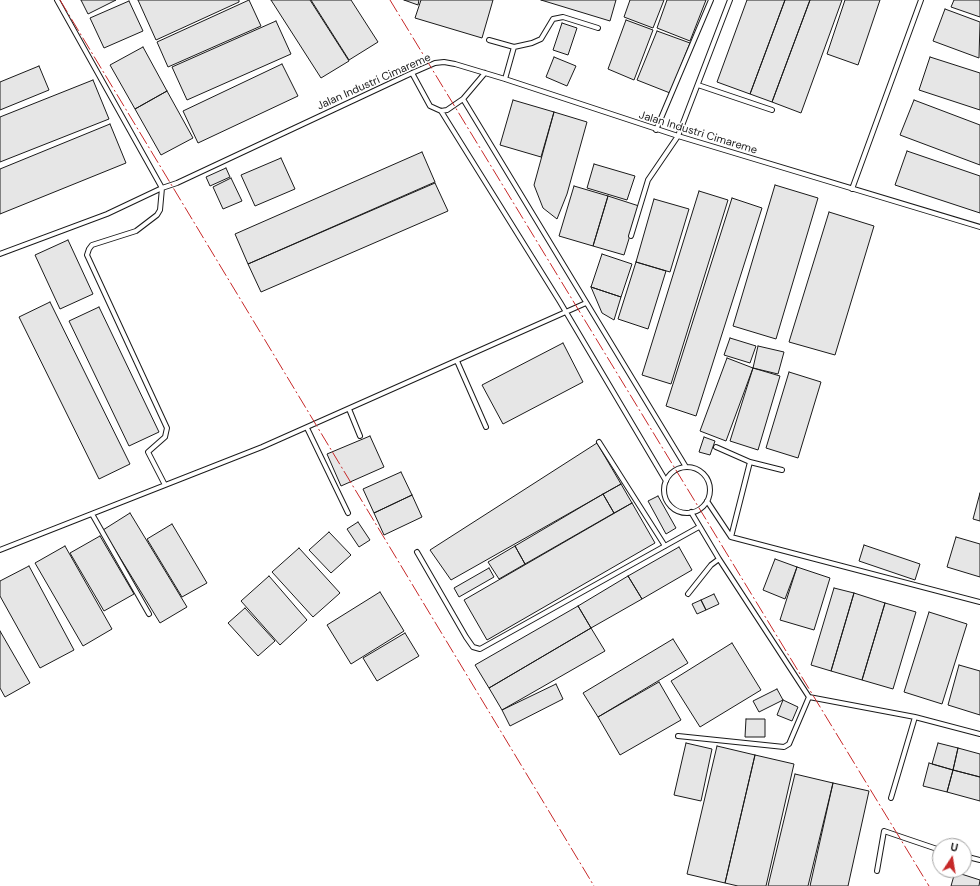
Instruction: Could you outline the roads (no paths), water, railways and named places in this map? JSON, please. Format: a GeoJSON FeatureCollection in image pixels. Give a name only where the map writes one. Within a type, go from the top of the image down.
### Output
{"type":"FeatureCollection","features":[{"type":"Feature","properties":{"kind":"lane"},"geometry":{"type":"LineString","coordinates":[[57,0],[162,188],[160,210],[157,215],[136,231],[92,245],[88,249],[87,255],[167,428],[165,437],[148,452],[165,485]]}},
{"type":"Feature","properties":{"kind":"lane"},"geometry":{"type":"LineString","coordinates":[[656,130],[711,0]]}},
{"type":"Feature","properties":{"kind":"lane"},"geometry":{"type":"LineString","coordinates":[[631,236],[648,180],[678,136],[730,0]]}},
{"type":"Feature","properties":{"kind":"lane"},"geometry":{"type":"LineString","coordinates":[[852,189],[921,0]]}},
{"type":"Feature","properties":{"kind":"lane"},"geometry":{"type":"LineString","coordinates":[[489,40],[514,46],[532,43],[541,39],[553,19],[563,17],[598,28]]}},
{"type":"Feature","properties":{"kind":"lane"},"geometry":{"type":"LineString","coordinates":[[506,79],[514,46]]}},
{"type":"Feature","properties":{"kind":"lane","name":"Jalan Industri Cimareme"},"geometry":{"type":"LineString","coordinates":[[0,254],[107,214],[412,73],[435,63],[444,62],[506,79],[656,130],[980,228]]}},
{"type":"Feature","properties":{"kind":"lane"},"geometry":{"type":"LineString","coordinates":[[412,73],[430,106],[441,111],[566,313],[666,481]]}},
{"type":"Feature","properties":{"kind":"lane"},"geometry":{"type":"LineString","coordinates":[[441,111],[447,110],[463,99],[485,73]]}},
{"type":"Feature","properties":{"kind":"lane"},"geometry":{"type":"LineString","coordinates":[[698,85],[772,110]]}},
{"type":"Feature","properties":{"kind":"lane"},"geometry":{"type":"LineString","coordinates":[[463,99],[686,467]]}},
{"type":"Feature","properties":{"kind":"lane"},"geometry":{"type":"LineString","coordinates":[[0,550],[307,428],[586,303]]}},
{"type":"Feature","properties":{"kind":"lane"},"geometry":{"type":"LineString","coordinates":[[457,361],[486,426]]}},
{"type":"Feature","properties":{"kind":"lane"},"geometry":{"type":"LineString","coordinates":[[349,409],[360,436]]}},
{"type":"Feature","properties":{"kind":"lane"},"geometry":{"type":"LineString","coordinates":[[307,428],[348,513]]}},
{"type":"Feature","properties":{"kind":"lane"},"geometry":{"type":"LineString","coordinates":[[599,442],[664,546]]}},
{"type":"Feature","properties":{"kind":"lane"},"geometry":{"type":"LineString","coordinates":[[716,447],[750,462],[782,470]]}},
{"type":"Feature","properties":{"kind":"lane"},"geometry":{"type":"LineString","coordinates":[[731,537],[750,462]]}},
{"type":"Feature","properties":{"kind":"lane"},"geometry":{"type":"LineString","coordinates":[[686,467],[696,468],[704,474],[709,482],[710,492],[707,501],[703,507],[690,512],[679,511],[669,504],[664,493],[666,481],[671,474],[678,469],[686,467]]}},
{"type":"Feature","properties":{"kind":"lane"},"geometry":{"type":"LineString","coordinates":[[707,501],[731,537],[980,602]]}},
{"type":"Feature","properties":{"kind":"lane"},"geometry":{"type":"LineString","coordinates":[[690,512],[718,559],[809,697],[915,717],[980,734]]}},
{"type":"Feature","properties":{"kind":"lane"},"geometry":{"type":"LineString","coordinates":[[92,514],[149,614]]}},
{"type":"Feature","properties":{"kind":"lane"},"geometry":{"type":"LineString","coordinates":[[417,552],[466,637],[473,647],[480,649],[699,527]]}},
{"type":"Feature","properties":{"kind":"lane"},"geometry":{"type":"LineString","coordinates":[[688,594],[711,565],[718,559]]}},
{"type":"Feature","properties":{"kind":"lane"},"geometry":{"type":"LineString","coordinates":[[678,736],[784,746],[789,744],[809,697]]}},
{"type":"Feature","properties":{"kind":"lane"},"geometry":{"type":"LineString","coordinates":[[891,798],[915,717]]}},
{"type":"Feature","properties":{"kind":"lane"},"geometry":{"type":"LineString","coordinates":[[877,871],[884,831],[932,847]]}}]}
